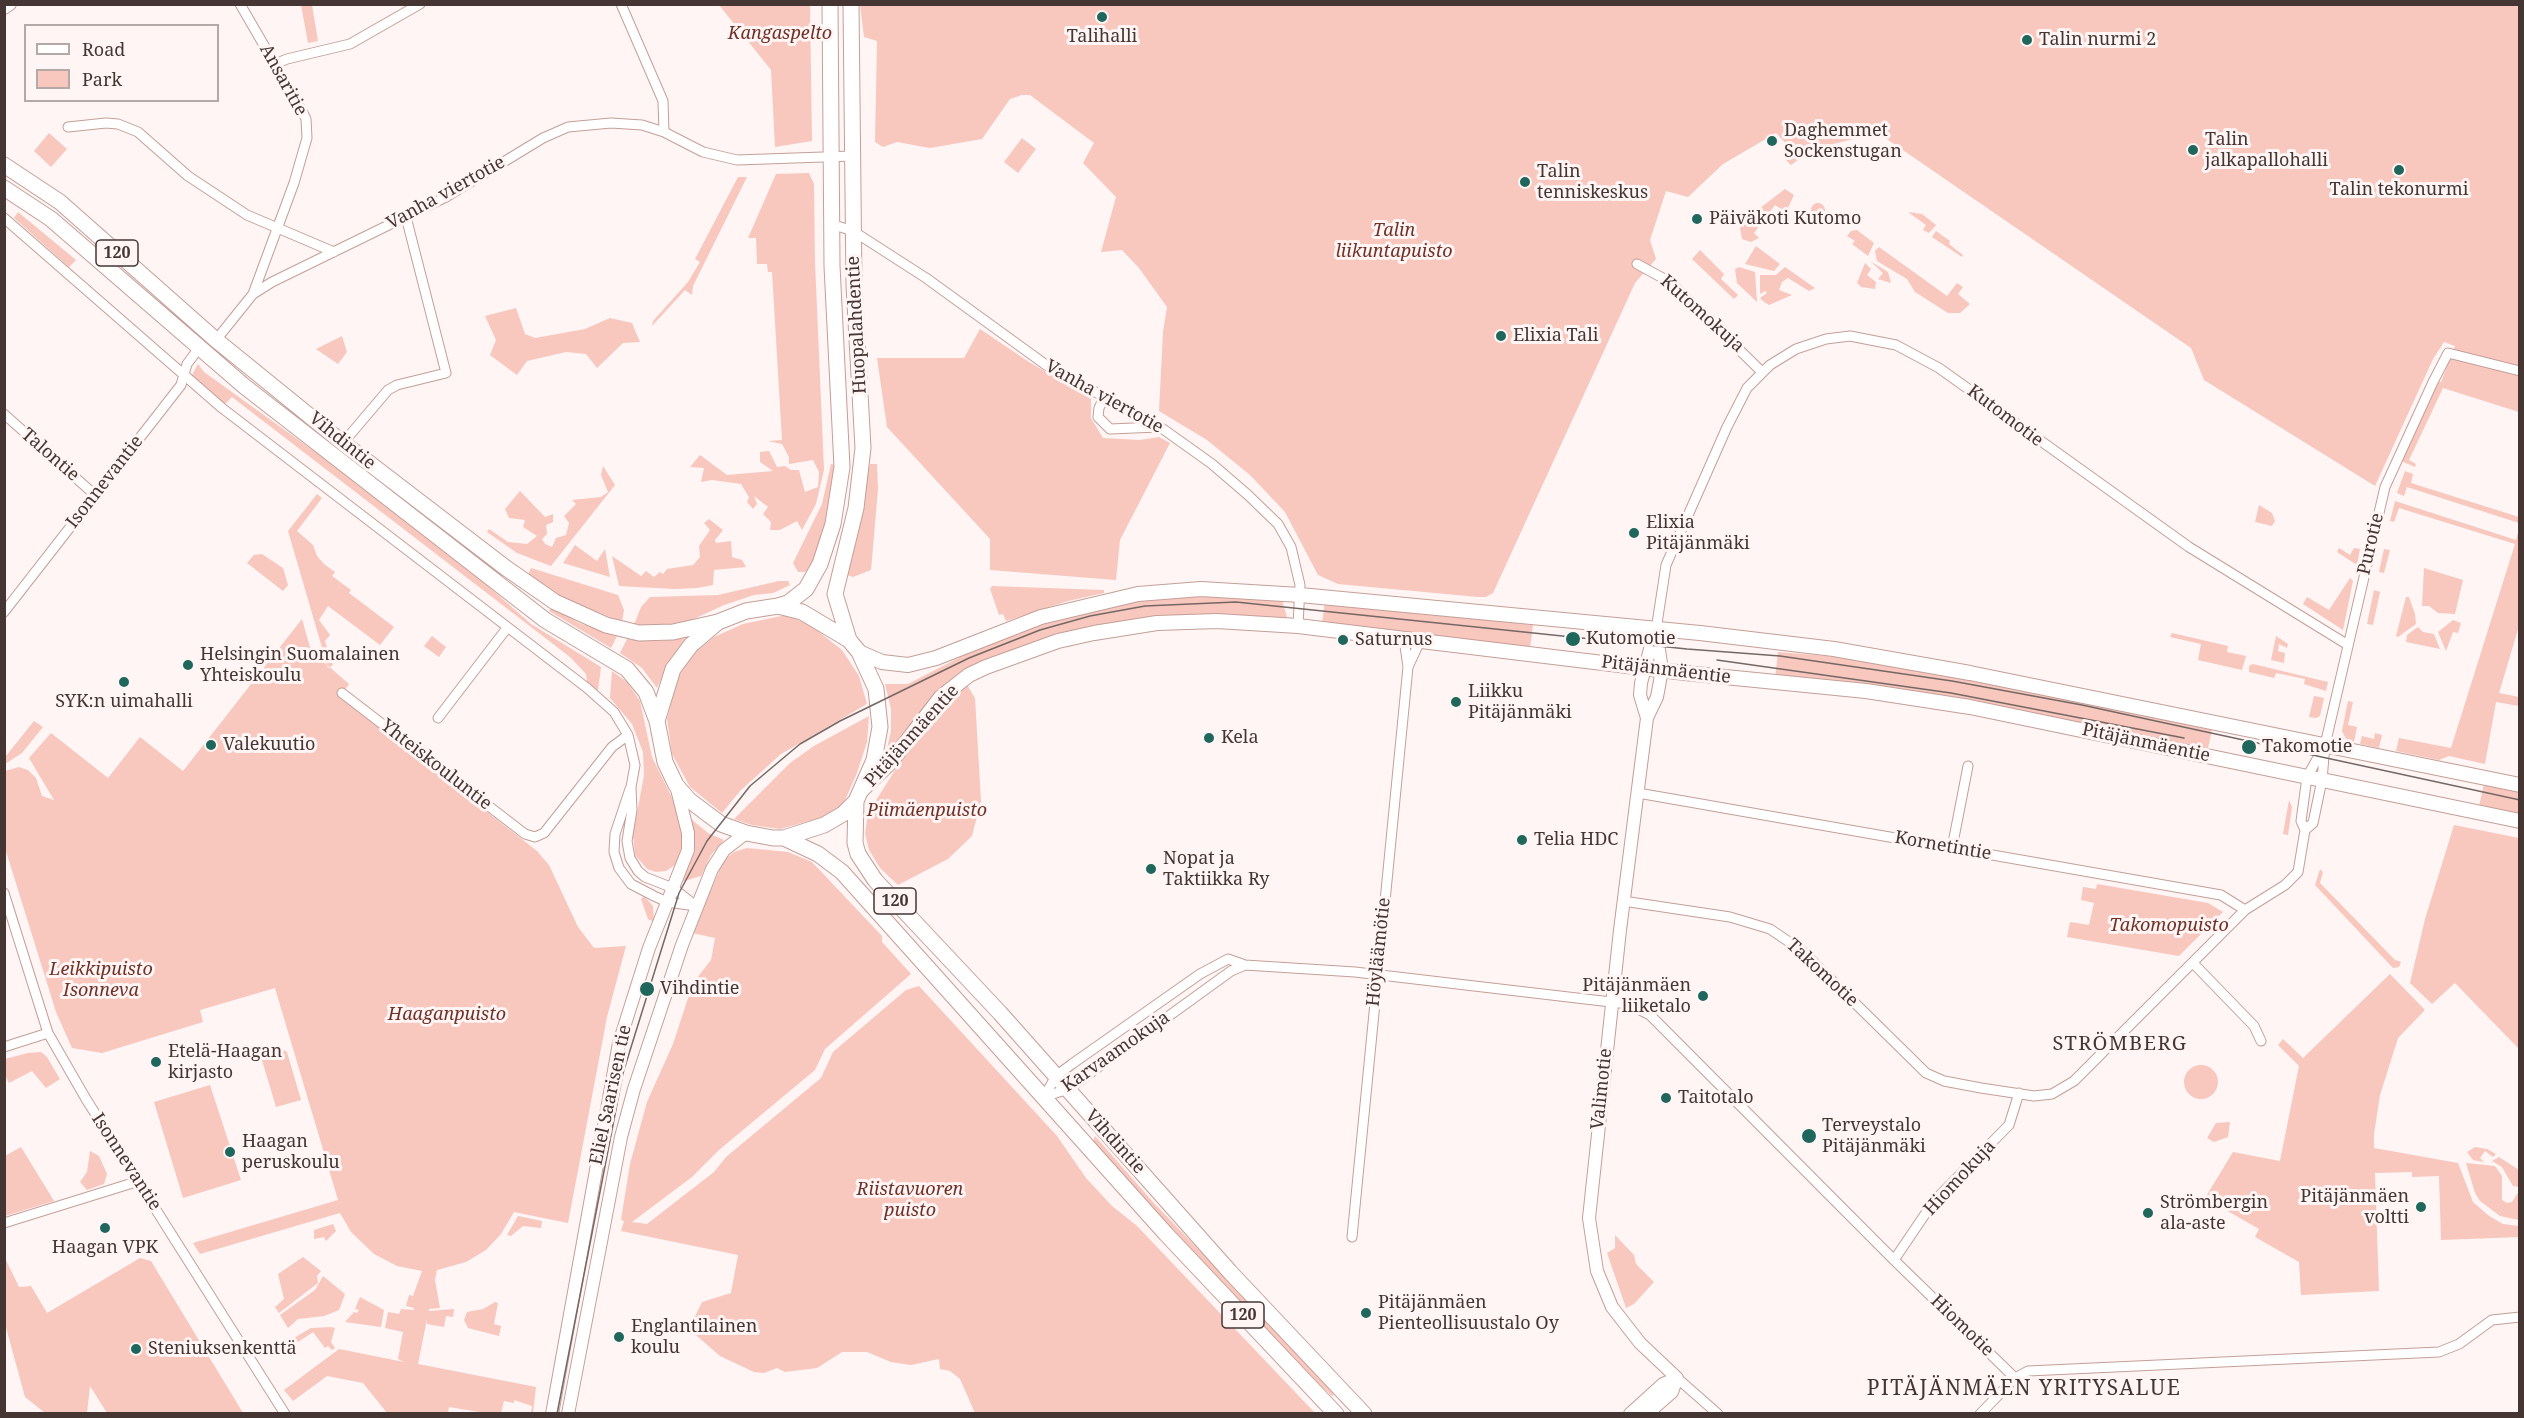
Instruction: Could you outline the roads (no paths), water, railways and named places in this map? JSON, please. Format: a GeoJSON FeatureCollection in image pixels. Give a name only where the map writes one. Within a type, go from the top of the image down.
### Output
{"type":"FeatureCollection","features":[{"type":"Feature","properties":{"kind":"main road","name":"Huopalahdentie"},"geometry":{"type":"LineString","coordinates":[[778,606],[798,596],[813,578],[826,547],[838,494],[842,432],[831,225],[830,4]]}},
{"type":"Feature","properties":{"kind":"main road","name":"Huopalahdentie"},"geometry":{"type":"LineString","coordinates":[[851,4],[853,231],[863,448],[856,508],[836,594],[854,646],[876,689],[880,727],[874,760],[859,796]]}},
{"type":"Feature","properties":{"kind":"main road","name":"Vihdintie"},"geometry":{"type":"LineString","coordinates":[[4,165],[60,202],[216,340],[343,443],[506,568],[555,602],[584,616],[625,631],[657,634],[718,622]]}},
{"type":"Feature","properties":{"kind":"main road","name":"Vihdintie"},"geometry":{"type":"LineString","coordinates":[[4,189],[51,219],[253,393],[544,620],[627,669],[646,692],[657,721]]}},
{"type":"Feature","properties":{"kind":"main road","name":"Pitäjänmäentie"},"geometry":{"type":"LineString","coordinates":[[854,646],[882,662],[908,665],[936,658],[1050,615],[1138,594],[1201,590],[1300,595],[1834,649],[1926,664],[2520,785]]}},
{"type":"Feature","properties":{"kind":"main road"},"geometry":{"type":"LineString","coordinates":[[854,646],[802,612],[778,606],[746,611],[718,622],[691,645],[673,669],[657,721],[661,750],[676,785],[710,818],[746,833],[784,838],[834,820],[859,796]]}},
{"type":"Feature","properties":{"kind":"main road","name":"Pitäjänmäentie"},"geometry":{"type":"LineString","coordinates":[[859,796],[890,763],[942,697],[969,675],[1004,659],[1058,641],[1140,625],[1201,621],[1299,626],[1643,668],[1866,691],[1970,707],[2520,820]]}},
{"type":"Feature","properties":{"kind":"main road","name":"Vihdintie"},"geometry":{"type":"LineString","coordinates":[[859,796],[854,819],[855,843],[858,854],[869,872],[1068,1089],[1230,1272],[1364,1413]]}},
{"type":"Feature","properties":{"kind":"main road","name":"Vihdintie"},"geometry":{"type":"LineString","coordinates":[[784,838],[818,854],[842,872],[1207,1279],[1336,1413]]}},
{"type":"Feature","properties":{"kind":"street"},"geometry":{"type":"LineString","coordinates":[[4,8],[10,4]]}},
{"type":"Feature","properties":{"kind":"street","name":"Ansaritie"},"geometry":{"type":"LineString","coordinates":[[240,4],[306,119],[307,138],[305,151],[253,294]]}},
{"type":"Feature","properties":{"kind":"street"},"geometry":{"type":"LineString","coordinates":[[275,64],[350,44],[420,4]]}},
{"type":"Feature","properties":{"kind":"street"},"geometry":{"type":"LineString","coordinates":[[621,4],[663,101],[664,132]]}},
{"type":"Feature","properties":{"kind":"street"},"geometry":{"type":"LineString","coordinates":[[68,127],[106,123],[118,124],[138,132],[188,176],[247,215],[334,252]]}},
{"type":"Feature","properties":{"kind":"street","name":"Vanha viertotie"},"geometry":{"type":"LineString","coordinates":[[253,294],[446,197],[561,129],[611,123],[642,125],[664,132],[717,157],[737,160],[852,156]]}},
{"type":"Feature","properties":{"kind":"street"},"geometry":{"type":"LineString","coordinates":[[343,443],[388,390],[398,385],[446,373],[406,217]]}},
{"type":"Feature","properties":{"kind":"street"},"geometry":{"type":"LineString","coordinates":[[4,218],[222,408],[594,694],[614,712],[628,735],[635,765],[627,841],[633,866],[645,877],[673,888],[696,906]]}},
{"type":"Feature","properties":{"kind":"street","name":"Vanha viertotie"},"geometry":{"type":"LineString","coordinates":[[831,225],[853,231],[926,278],[1027,353],[1158,427],[1212,464],[1278,524],[1294,555],[1300,595],[1299,626]]}},
{"type":"Feature","properties":{"kind":"street","name":"Kutomokuja"},"geometry":{"type":"LineString","coordinates":[[1637,264],[1670,282],[1762,372]]}},
{"type":"Feature","properties":{"kind":"street"},"geometry":{"type":"LineString","coordinates":[[216,340],[253,294]]}},
{"type":"Feature","properties":{"kind":"street","name":"Kutomotie"},"geometry":{"type":"LineString","coordinates":[[1656,630],[1666,565],[1737,405],[1747,388],[1762,372],[1796,349],[1826,339],[1863,337],[1896,345],[1956,380],[2189,548],[2348,645]]}},
{"type":"Feature","properties":{"kind":"street","name":"Isonnevantie"},"geometry":{"type":"LineString","coordinates":[[4,612],[181,385],[187,364],[199,348]]}},
{"type":"Feature","properties":{"kind":"street","name":"Purotie"},"geometry":{"type":"LineString","coordinates":[[2325,745],[2385,487],[2448,353],[2520,371]]}},
{"type":"Feature","properties":{"kind":"street"},"geometry":{"type":"LineString","coordinates":[[1105,396],[1099,408],[1098,417],[1110,429],[1158,427]]}},
{"type":"Feature","properties":{"kind":"street","name":"Talontie"},"geometry":{"type":"LineString","coordinates":[[4,414],[95,495]]}},
{"type":"Feature","properties":{"kind":"street"},"geometry":{"type":"LineString","coordinates":[[438,718],[507,628]]}},
{"type":"Feature","properties":{"kind":"street","name":"Valimotie"},"geometry":{"type":"LineString","coordinates":[[1647,718],[1640,695],[1643,668],[1656,630]]}},
{"type":"Feature","properties":{"kind":"street","name":"Valimotie"},"geometry":{"type":"LineString","coordinates":[[1656,630],[1662,670],[1657,697],[1647,718],[1623,901],[1590,1202],[1592,1252],[1603,1288],[1621,1321],[1677,1378],[1718,1413]]}},
{"type":"Feature","properties":{"kind":"street","name":"Höyläämötie"},"geometry":{"type":"LineString","coordinates":[[1352,1237],[1408,667],[1404,639]]}},
{"type":"Feature","properties":{"kind":"street","name":"Höyläämötie"},"geometry":{"type":"LineString","coordinates":[[1408,667],[1420,641]]}},
{"type":"Feature","properties":{"kind":"street","name":"Yhteiskouluntie"},"geometry":{"type":"LineString","coordinates":[[342,693],[530,836],[535,837],[544,832],[612,747],[628,735]]}},
{"type":"Feature","properties":{"kind":"street","name":"Takomotie"},"geometry":{"type":"LineString","coordinates":[[2306,830],[2301,821],[2307,777],[2325,745]]}},
{"type":"Feature","properties":{"kind":"street","name":"Takomotie"},"geometry":{"type":"LineString","coordinates":[[1623,901],[1730,917],[1770,929],[1801,950],[1926,1073],[1944,1081],[2045,1096],[2066,1087],[2245,910],[2284,885],[2298,872],[2306,830],[2313,823],[2322,780],[2325,745]]}},
{"type":"Feature","properties":{"kind":"street"},"geometry":{"type":"LineString","coordinates":[[1952,848],[1968,766]]}},
{"type":"Feature","properties":{"kind":"street","name":"Eliel Saarisen tie"},"geometry":{"type":"LineString","coordinates":[[552,1413],[615,1061],[649,948],[685,860],[688,841],[676,785]]}},
{"type":"Feature","properties":{"kind":"street"},"geometry":{"type":"LineString","coordinates":[[631,787],[622,807],[615,834],[616,860],[631,884],[667,902],[696,906]]}},
{"type":"Feature","properties":{"kind":"street","name":"Kornetintie"},"geometry":{"type":"LineString","coordinates":[[1638,793],[2220,895],[2245,910]]}},
{"type":"Feature","properties":{"kind":"street","name":"Eliel Saarisen tie"},"geometry":{"type":"LineString","coordinates":[[568,1413],[621,1137],[655,1026],[696,906],[716,860],[724,850],[746,833]]}},
{"type":"Feature","properties":{"kind":"street","name":"Isonnevantie"},"geometry":{"type":"LineString","coordinates":[[4,893],[48,1033],[86,1099],[139,1181],[280,1412]]}},
{"type":"Feature","properties":{"kind":"street","name":"Karvaamokuja"},"geometry":{"type":"LineString","coordinates":[[1044,1097],[1056,1076],[1220,961],[1228,959],[1245,965],[1377,975],[1612,1002]]}},
{"type":"Feature","properties":{"kind":"street"},"geometry":{"type":"LineString","coordinates":[[2193,963],[2254,1026],[2261,1041]]}},
{"type":"Feature","properties":{"kind":"street","name":"Karvaamokuja"},"geometry":{"type":"LineString","coordinates":[[1044,1097],[1068,1089],[1232,970],[1245,965]]}},
{"type":"Feature","properties":{"kind":"street","name":"Hiomotie"},"geometry":{"type":"LineString","coordinates":[[1612,1002],[1628,1004],[1650,1015],[1894,1260],[2015,1377]]}},
{"type":"Feature","properties":{"kind":"street"},"geometry":{"type":"LineString","coordinates":[[4,1047],[48,1033]]}},
{"type":"Feature","properties":{"kind":"street","name":"Hiomokuja"},"geometry":{"type":"LineString","coordinates":[[1894,1260],[1934,1201],[2009,1125],[2019,1093]]}},
{"type":"Feature","properties":{"kind":"street"},"geometry":{"type":"LineString","coordinates":[[4,1223],[139,1181]]}},
{"type":"Feature","properties":{"kind":"street"},"geometry":{"type":"LineString","coordinates":[[1980,1413],[2022,1372],[2439,1352],[2459,1344],[2492,1320],[2520,1317]]}},
{"type":"Feature","properties":{"kind":"street"},"geometry":{"type":"LineString","coordinates":[[1630,1413],[1663,1384],[1677,1378]]}},
{"type":"Feature","properties":{"kind":"street"},"geometry":{"type":"LineString","coordinates":[[1647,1413],[1672,1392],[1677,1378]]}},
{"type":"Feature","properties":{"kind":"tram line"},"geometry":{"type":"LineString","coordinates":[[557,1414],[623,1073],[679,893],[707,841],[750,786],[800,744],[840,721],[969,658],[1040,630],[1090,616],[1145,606],[1236,602],[1687,649],[1780,656],[1952,681],[2082,705],[2520,800]]}},
{"type":"Feature","properties":{"kind":"tram line"},"geometry":{"type":"LineString","coordinates":[[1717,660],[1951,693],[2184,738]]}},
{"type":"Feature","properties":{"kind":"place","name":"Talihalli"},"geometry":{"type":"Point","coordinates":[1102,17]}},
{"type":"Feature","properties":{"kind":"place","name":"Talin nurmi 2"},"geometry":{"type":"Point","coordinates":[2027,40]}},
{"type":"Feature","properties":{"kind":"place","name":"Daghemmet Sockenstugan"},"geometry":{"type":"Point","coordinates":[1772,141]}},
{"type":"Feature","properties":{"kind":"place","name":"Talin jalkapallohalli"},"geometry":{"type":"Point","coordinates":[2193,150]}},
{"type":"Feature","properties":{"kind":"place","name":"Talin tekonurmi"},"geometry":{"type":"Point","coordinates":[2399,170]}},
{"type":"Feature","properties":{"kind":"place","name":"Talin tenniskeskus"},"geometry":{"type":"Point","coordinates":[1525,182]}},
{"type":"Feature","properties":{"kind":"place","name":"Päiväkoti Kutomo"},"geometry":{"type":"Point","coordinates":[1697,219]}},
{"type":"Feature","properties":{"kind":"place","name":"Elixia Tali"},"geometry":{"type":"Point","coordinates":[1501,336]}},
{"type":"Feature","properties":{"kind":"place","name":"Elixia Pitäjänmäki"},"geometry":{"type":"Point","coordinates":[1634,533]}},
{"type":"Feature","properties":{"kind":"place","name":"Kutomotie"},"geometry":{"type":"Point","coordinates":[1573,639]}},
{"type":"Feature","properties":{"kind":"place","name":"Saturnus"},"geometry":{"type":"Point","coordinates":[1343,640]}},
{"type":"Feature","properties":{"kind":"place","name":"Helsingin Suomalainen Yhteiskoulu"},"geometry":{"type":"Point","coordinates":[188,665]}},
{"type":"Feature","properties":{"kind":"place","name":"SYK:n uimahalli"},"geometry":{"type":"Point","coordinates":[124,682]}},
{"type":"Feature","properties":{"kind":"place","name":"Liikku Pitäjänmäki"},"geometry":{"type":"Point","coordinates":[1456,702]}},
{"type":"Feature","properties":{"kind":"place","name":"Kela"},"geometry":{"type":"Point","coordinates":[1209,738]}},
{"type":"Feature","properties":{"kind":"place","name":"Valekuutio"},"geometry":{"type":"Point","coordinates":[211,745]}},
{"type":"Feature","properties":{"kind":"place","name":"Takomotie"},"geometry":{"type":"Point","coordinates":[2249,747]}},
{"type":"Feature","properties":{"kind":"place","name":"Telia HDC"},"geometry":{"type":"Point","coordinates":[1522,840]}},
{"type":"Feature","properties":{"kind":"place","name":"Nopat ja Taktiikka Ry"},"geometry":{"type":"Point","coordinates":[1151,869]}},
{"type":"Feature","properties":{"kind":"place","name":"Vihdintie"},"geometry":{"type":"Point","coordinates":[647,989]}},
{"type":"Feature","properties":{"kind":"place","name":"Pitäjänmäen liiketalo"},"geometry":{"type":"Point","coordinates":[1703,996]}},
{"type":"Feature","properties":{"kind":"place","name":"Etelä-Haagan kirjasto"},"geometry":{"type":"Point","coordinates":[156,1062]}},
{"type":"Feature","properties":{"kind":"place","name":"Taitotalo"},"geometry":{"type":"Point","coordinates":[1666,1098]}},
{"type":"Feature","properties":{"kind":"place","name":"Terveystalo Pitäjänmäki"},"geometry":{"type":"Point","coordinates":[1809,1136]}},
{"type":"Feature","properties":{"kind":"place","name":"Haagan peruskoulu"},"geometry":{"type":"Point","coordinates":[230,1152]}},
{"type":"Feature","properties":{"kind":"place","name":"Pitäjänmäen voltti"},"geometry":{"type":"Point","coordinates":[2421,1207]}},
{"type":"Feature","properties":{"kind":"place","name":"Strömbergin ala-aste"},"geometry":{"type":"Point","coordinates":[2148,1213]}},
{"type":"Feature","properties":{"kind":"place","name":"Haagan VPK"},"geometry":{"type":"Point","coordinates":[105,1228]}},
{"type":"Feature","properties":{"kind":"place","name":"Pitäjänmäen Pienteollisuustalo Oy"},"geometry":{"type":"Point","coordinates":[1366,1313]}},
{"type":"Feature","properties":{"kind":"place","name":"Englantilainen koulu"},"geometry":{"type":"Point","coordinates":[619,1337]}},
{"type":"Feature","properties":{"kind":"place","name":"Steniuksenkenttä"},"geometry":{"type":"Point","coordinates":[136,1349]}},
{"type":"Feature","properties":{"kind":"district","name":"STRÖMBERG"},"geometry":{"type":"Point","coordinates":[2120,1044]}},
{"type":"Feature","properties":{"kind":"district","name":"PITÄJÄNMÄEN YRITYSALUE"},"geometry":{"type":"Point","coordinates":[2024,1389]}},
{"type":"Feature","properties":{"kind":"park label","name":"Kangaspelto"},"geometry":{"type":"Point","coordinates":[780,34]}},
{"type":"Feature","properties":{"kind":"park label","name":"Talin liikuntapuisto"},"geometry":{"type":"Point","coordinates":[1394,241]}},
{"type":"Feature","properties":{"kind":"park label","name":"Piimäenpuisto"},"geometry":{"type":"Point","coordinates":[927,811]}},
{"type":"Feature","properties":{"kind":"park label","name":"Takomopuisto"},"geometry":{"type":"Point","coordinates":[2169,926]}},
{"type":"Feature","properties":{"kind":"park label","name":"Leikkipuisto Isonneva"},"geometry":{"type":"Point","coordinates":[101,980]}},
{"type":"Feature","properties":{"kind":"park label","name":"Haaganpuisto"},"geometry":{"type":"Point","coordinates":[447,1015]}},
{"type":"Feature","properties":{"kind":"park label","name":"Riistavuoren puisto"},"geometry":{"type":"Point","coordinates":[910,1200]}}]}
